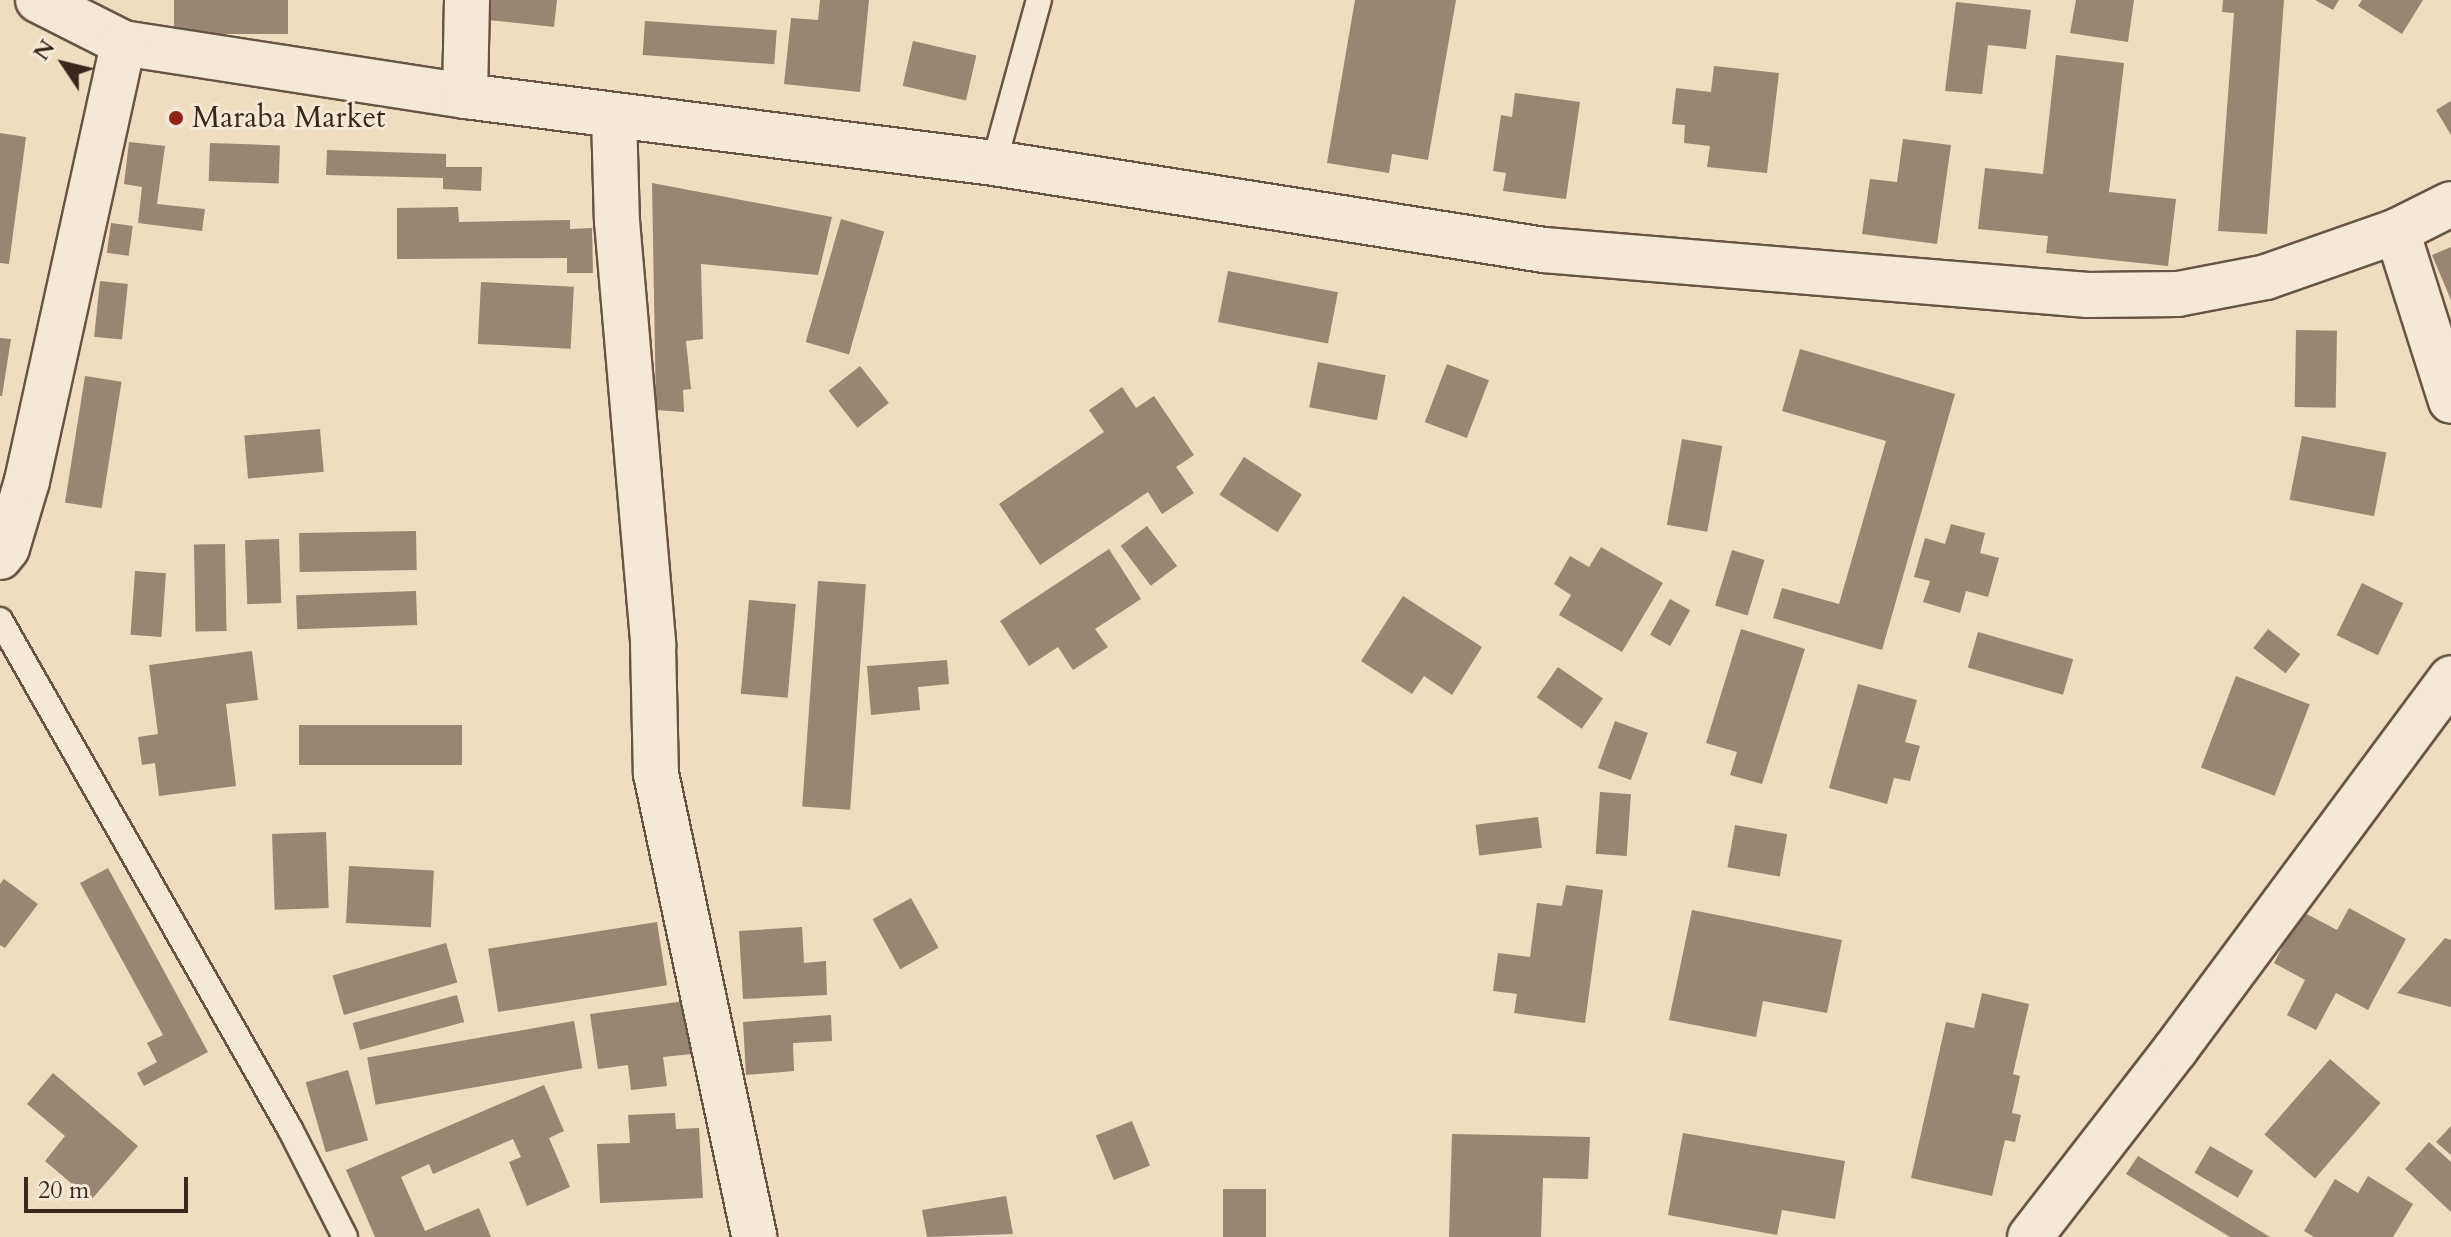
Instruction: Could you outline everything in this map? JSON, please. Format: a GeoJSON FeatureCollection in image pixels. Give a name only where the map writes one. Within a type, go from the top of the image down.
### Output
{"type":"FeatureCollection","features":[{"type":"Feature","properties":{"kind":"street"},"geometry":{"type":"LineString","coordinates":[[38,0],[123,43],[465,96],[994,163],[1544,250],[2088,295],[2178,294],[2266,277],[2397,231],[2451,204]]}},
{"type":"Feature","properties":{"kind":"street"},"geometry":{"type":"LineString","coordinates":[[465,96],[467,0]]}},
{"type":"Feature","properties":{"kind":"street"},"geometry":{"type":"LineString","coordinates":[[0,557],[7,548],[27,481],[123,43]]}},
{"type":"Feature","properties":{"kind":"street"},"geometry":{"type":"LineString","coordinates":[[614,116],[617,221],[653,645],[656,774],[754,1237]]}},
{"type":"Feature","properties":{"kind":"street"},"geometry":{"type":"LineString","coordinates":[[2397,231],[2451,401]]}},
{"type":"Feature","properties":{"kind":"street"},"geometry":{"type":"LineString","coordinates":[[2030,1237],[2175,1050],[2451,678]]}},
{"type":"Feature","properties":{"kind":"lane"},"geometry":{"type":"LineString","coordinates":[[994,163],[1039,0]]}},
{"type":"Feature","properties":{"kind":"lane"},"geometry":{"type":"LineString","coordinates":[[0,620],[290,1129],[345,1237]]}},
{"type":"Feature","properties":{"kind":"building"},"geometry":{"type":"Polygon","coordinates":[[[174,0],[288,0],[288,34],[174,34],[174,0]]]}},
{"type":"Feature","properties":{"kind":"building"},"geometry":{"type":"Polygon","coordinates":[[[481,0],[557,0],[554,27],[479,19],[481,0]]]}},
{"type":"Feature","properties":{"kind":"building"},"geometry":{"type":"Polygon","coordinates":[[[820,0],[869,0],[860,92],[784,84],[791,18],[818,20],[820,0]]]}},
{"type":"Feature","properties":{"kind":"building"},"geometry":{"type":"Polygon","coordinates":[[[1355,0],[1456,0],[1428,160],[1392,154],[1389,173],[1327,163],[1355,0]]]}},
{"type":"Feature","properties":{"kind":"building"},"geometry":{"type":"Polygon","coordinates":[[[2076,0],[2134,0],[2128,42],[2070,33],[2076,0]]]}},
{"type":"Feature","properties":{"kind":"building"},"geometry":{"type":"Polygon","coordinates":[[[2223,0],[2284,0],[2267,234],[2218,231],[2234,13],[2222,12],[2223,0]]]}},
{"type":"Feature","properties":{"kind":"building"},"geometry":{"type":"Polygon","coordinates":[[[2315,0],[2339,0],[2333,10],[2315,0]]]}},
{"type":"Feature","properties":{"kind":"building"},"geometry":{"type":"Polygon","coordinates":[[[2362,0],[2423,0],[2402,34],[2358,6],[2362,0]]]}},
{"type":"Feature","properties":{"kind":"building"},"geometry":{"type":"Polygon","coordinates":[[[1956,2],[2031,10],[2026,49],[1988,45],[1982,94],[1945,91],[1956,2]]]}},
{"type":"Feature","properties":{"kind":"building"},"geometry":{"type":"Polygon","coordinates":[[[645,21],[777,30],[774,64],[643,55],[645,21]]]}},
{"type":"Feature","properties":{"kind":"building"},"geometry":{"type":"Polygon","coordinates":[[[913,41],[976,56],[966,100],[903,86],[913,41]]]}},
{"type":"Feature","properties":{"kind":"building"},"geometry":{"type":"Polygon","coordinates":[[[2056,55],[2124,63],[2109,192],[2176,199],[2168,266],[2046,253],[2048,236],[1978,229],[1985,168],[2043,174],[2056,55]]]}},
{"type":"Feature","properties":{"kind":"building"},"geometry":{"type":"Polygon","coordinates":[[[1714,66],[1779,73],[1767,173],[1707,167],[1710,146],[1684,143],[1685,125],[1672,124],[1676,88],[1711,92],[1714,66]]]}},
{"type":"Feature","properties":{"kind":"building"},"geometry":{"type":"Polygon","coordinates":[[[1515,93],[1580,102],[1566,199],[1503,191],[1506,173],[1493,171],[1501,115],[1512,117],[1515,93]]]}},
{"type":"Feature","properties":{"kind":"building"},"geometry":{"type":"Polygon","coordinates":[[[2451,101],[2451,135],[2436,110],[2451,101]]]}},
{"type":"Feature","properties":{"kind":"building"},"geometry":{"type":"Polygon","coordinates":[[[0,133],[26,137],[9,264],[0,263],[0,133]]]}},
{"type":"Feature","properties":{"kind":"building"},"geometry":{"type":"Polygon","coordinates":[[[1903,139],[1951,145],[1937,244],[1862,234],[1870,179],[1897,182],[1903,139]]]}},
{"type":"Feature","properties":{"kind":"building"},"geometry":{"type":"Polygon","coordinates":[[[129,142],[165,146],[157,204],[205,209],[202,231],[138,223],[142,187],[124,184],[129,142]]]}},
{"type":"Feature","properties":{"kind":"building"},"geometry":{"type":"Polygon","coordinates":[[[210,143],[280,145],[279,183],[209,181],[210,143]]]}},
{"type":"Feature","properties":{"kind":"building"},"geometry":{"type":"Polygon","coordinates":[[[327,150],[446,154],[446,167],[482,167],[481,191],[443,189],[443,178],[326,175],[327,150]]]}},
{"type":"Feature","properties":{"kind":"building"},"geometry":{"type":"Polygon","coordinates":[[[652,183],[832,217],[818,275],[701,264],[703,339],[686,341],[691,389],[683,390],[684,412],[656,410],[652,183]]]}},
{"type":"Feature","properties":{"kind":"building"},"geometry":{"type":"Polygon","coordinates":[[[458,207],[459,222],[570,220],[570,229],[592,228],[593,273],[567,273],[567,258],[397,259],[397,208],[458,207]]]}},
{"type":"Feature","properties":{"kind":"building"},"geometry":{"type":"Polygon","coordinates":[[[841,219],[884,231],[849,354],[806,342],[841,219]]]}},
{"type":"Feature","properties":{"kind":"building"},"geometry":{"type":"Polygon","coordinates":[[[111,223],[133,226],[129,256],[107,253],[111,223]]]}},
{"type":"Feature","properties":{"kind":"building"},"geometry":{"type":"Polygon","coordinates":[[[2451,247],[2451,300],[2432,255],[2451,247]]]}},
{"type":"Feature","properties":{"kind":"building"},"geometry":{"type":"Polygon","coordinates":[[[1228,271],[1338,292],[1328,343],[1218,322],[1228,271]]]}},
{"type":"Feature","properties":{"kind":"building"},"geometry":{"type":"Polygon","coordinates":[[[100,281],[128,284],[122,340],[94,337],[100,281]]]}},
{"type":"Feature","properties":{"kind":"building"},"geometry":{"type":"Polygon","coordinates":[[[481,282],[574,287],[571,349],[478,344],[481,282]]]}},
{"type":"Feature","properties":{"kind":"building"},"geometry":{"type":"Polygon","coordinates":[[[2296,330],[2337,331],[2336,408],[2295,407],[2296,330]]]}},
{"type":"Feature","properties":{"kind":"building"},"geometry":{"type":"Polygon","coordinates":[[[0,338],[11,339],[2,396],[0,396],[0,338]]]}},
{"type":"Feature","properties":{"kind":"building"},"geometry":{"type":"Polygon","coordinates":[[[1800,349],[1955,394],[1882,650],[1773,618],[1782,588],[1839,604],[1886,441],[1782,411],[1800,349]]]}},
{"type":"Feature","properties":{"kind":"building"},"geometry":{"type":"Polygon","coordinates":[[[1318,362],[1386,375],[1377,420],[1309,407],[1318,362]]]}},
{"type":"Feature","properties":{"kind":"building"},"geometry":{"type":"Polygon","coordinates":[[[1447,364],[1489,380],[1467,438],[1425,422],[1447,364]]]}},
{"type":"Feature","properties":{"kind":"building"},"geometry":{"type":"Polygon","coordinates":[[[860,366],[889,403],[857,428],[828,391],[860,366]]]}},
{"type":"Feature","properties":{"kind":"building"},"geometry":{"type":"Polygon","coordinates":[[[85,376],[122,382],[102,508],[65,502],[85,376]]]}},
{"type":"Feature","properties":{"kind":"building"},"geometry":{"type":"Polygon","coordinates":[[[1122,387],[1136,408],[1154,396],[1194,455],[1176,467],[1194,493],[1162,514],[1148,492],[1040,565],[999,504],[1104,432],[1089,410],[1122,387]]]}},
{"type":"Feature","properties":{"kind":"building"},"geometry":{"type":"Polygon","coordinates":[[[320,429],[324,472],[248,478],[244,436],[320,429]]]}},
{"type":"Feature","properties":{"kind":"building"},"geometry":{"type":"Polygon","coordinates":[[[2302,436],[2386,452],[2374,516],[2290,500],[2302,436]]]}},
{"type":"Feature","properties":{"kind":"building"},"geometry":{"type":"Polygon","coordinates":[[[1682,439],[1722,446],[1707,532],[1667,525],[1682,439]]]}},
{"type":"Feature","properties":{"kind":"building"},"geometry":{"type":"Polygon","coordinates":[[[1244,457],[1302,495],[1277,532],[1219,495],[1244,457]]]}},
{"type":"Feature","properties":{"kind":"building"},"geometry":{"type":"Polygon","coordinates":[[[1951,524],[1985,533],[1980,553],[1999,558],[1988,597],[1966,591],[1960,613],[1923,602],[1930,581],[1914,577],[1925,538],[1945,544],[1951,524]]]}},
{"type":"Feature","properties":{"kind":"building"},"geometry":{"type":"Polygon","coordinates":[[[1147,526],[1177,566],[1151,586],[1121,546],[1147,526]]]}},
{"type":"Feature","properties":{"kind":"building"},"geometry":{"type":"Polygon","coordinates":[[[416,531],[417,570],[300,572],[299,533],[416,531]]]}},
{"type":"Feature","properties":{"kind":"building"},"geometry":{"type":"Polygon","coordinates":[[[279,539],[281,603],[247,604],[245,540],[279,539]]]}},
{"type":"Feature","properties":{"kind":"building"},"geometry":{"type":"Polygon","coordinates":[[[225,544],[227,631],[196,632],[194,545],[225,544]]]}},
{"type":"Feature","properties":{"kind":"building"},"geometry":{"type":"Polygon","coordinates":[[[1601,547],[1663,583],[1622,652],[1559,615],[1571,595],[1554,584],[1570,556],[1589,567],[1601,547]]]}},
{"type":"Feature","properties":{"kind":"building"},"geometry":{"type":"Polygon","coordinates":[[[1109,549],[1141,599],[1095,629],[1108,647],[1073,670],[1058,647],[1029,666],[1000,621],[1109,549]]]}},
{"type":"Feature","properties":{"kind":"building"},"geometry":{"type":"Polygon","coordinates":[[[1732,550],[1765,560],[1748,615],[1715,605],[1732,550]]]}},
{"type":"Feature","properties":{"kind":"building"},"geometry":{"type":"Polygon","coordinates":[[[135,571],[166,573],[161,637],[131,635],[135,571]]]}},
{"type":"Feature","properties":{"kind":"building"},"geometry":{"type":"Polygon","coordinates":[[[818,581],[866,584],[850,810],[802,806],[818,581]]]}},
{"type":"Feature","properties":{"kind":"building"},"geometry":{"type":"Polygon","coordinates":[[[2362,583],[2403,603],[2378,655],[2337,635],[2362,583]]]}},
{"type":"Feature","properties":{"kind":"building"},"geometry":{"type":"Polygon","coordinates":[[[416,591],[417,625],[297,629],[296,595],[416,591]]]}},
{"type":"Feature","properties":{"kind":"building"},"geometry":{"type":"Polygon","coordinates":[[[1403,596],[1482,647],[1452,695],[1424,676],[1412,694],[1361,661],[1403,596]]]}},
{"type":"Feature","properties":{"kind":"building"},"geometry":{"type":"Polygon","coordinates":[[[1670,599],[1690,610],[1670,646],[1650,635],[1670,599]]]}},
{"type":"Feature","properties":{"kind":"building"},"geometry":{"type":"Polygon","coordinates":[[[749,600],[796,604],[788,698],[741,694],[749,600]]]}},
{"type":"Feature","properties":{"kind":"building"},"geometry":{"type":"Polygon","coordinates":[[[1741,629],[1805,649],[1762,784],[1730,775],[1737,752],[1706,743],[1741,629]]]}},
{"type":"Feature","properties":{"kind":"building"},"geometry":{"type":"Polygon","coordinates":[[[2268,629],[2300,654],[2286,673],[2253,648],[2268,629]]]}},
{"type":"Feature","properties":{"kind":"building"},"geometry":{"type":"Polygon","coordinates":[[[1978,632],[2073,659],[2063,695],[1968,668],[1978,632]]]}},
{"type":"Feature","properties":{"kind":"building"},"geometry":{"type":"Polygon","coordinates":[[[252,651],[258,700],[226,704],[236,786],[159,796],[155,763],[142,765],[138,737],[158,734],[149,665],[252,651]]]}},
{"type":"Feature","properties":{"kind":"building"},"geometry":{"type":"Polygon","coordinates":[[[947,660],[949,684],[918,687],[920,710],[871,715],[867,666],[947,660]]]}},
{"type":"Feature","properties":{"kind":"building"},"geometry":{"type":"Polygon","coordinates":[[[1558,667],[1603,699],[1582,729],[1537,697],[1558,667]]]}},
{"type":"Feature","properties":{"kind":"building"},"geometry":{"type":"Polygon","coordinates":[[[2236,676],[2310,704],[2275,796],[2201,767],[2236,676]]]}},
{"type":"Feature","properties":{"kind":"building"},"geometry":{"type":"Polygon","coordinates":[[[1858,684],[1917,700],[1905,742],[1920,746],[1910,781],[1894,778],[1887,804],[1829,788],[1858,684]]]}},
{"type":"Feature","properties":{"kind":"building"},"geometry":{"type":"Polygon","coordinates":[[[1615,721],[1648,733],[1631,780],[1598,768],[1615,721]]]}},
{"type":"Feature","properties":{"kind":"building"},"geometry":{"type":"Polygon","coordinates":[[[299,725],[462,725],[462,765],[299,765],[299,725]]]}},
{"type":"Feature","properties":{"kind":"building"},"geometry":{"type":"Polygon","coordinates":[[[1600,792],[1631,794],[1627,856],[1596,854],[1600,792]]]}},
{"type":"Feature","properties":{"kind":"building"},"geometry":{"type":"Polygon","coordinates":[[[1538,817],[1542,848],[1479,855],[1475,825],[1538,817]]]}},
{"type":"Feature","properties":{"kind":"building"},"geometry":{"type":"Polygon","coordinates":[[[1735,825],[1787,834],[1780,877],[1728,867],[1735,825]]]}},
{"type":"Feature","properties":{"kind":"building"},"geometry":{"type":"Polygon","coordinates":[[[326,832],[329,908],[275,910],[272,834],[326,832]]]}},
{"type":"Feature","properties":{"kind":"building"},"geometry":{"type":"Polygon","coordinates":[[[349,866],[434,870],[431,927],[346,923],[349,866]]]}},
{"type":"Feature","properties":{"kind":"building"},"geometry":{"type":"Polygon","coordinates":[[[108,868],[208,1052],[144,1086],[137,1073],[157,1062],[147,1043],[163,1035],[80,883],[108,868]]]}},
{"type":"Feature","properties":{"kind":"building"},"geometry":{"type":"Polygon","coordinates":[[[4,879],[38,904],[5,948],[0,945],[0,884],[4,879]]]}},
{"type":"Feature","properties":{"kind":"building"},"geometry":{"type":"Polygon","coordinates":[[[1566,885],[1603,890],[1585,1023],[1514,1013],[1517,994],[1493,991],[1498,953],[1530,957],[1537,903],[1562,906],[1566,885]]]}},
{"type":"Feature","properties":{"kind":"building"},"geometry":{"type":"Polygon","coordinates":[[[911,898],[939,948],[900,969],[873,919],[911,898]]]}},
{"type":"Feature","properties":{"kind":"building"},"geometry":{"type":"Polygon","coordinates":[[[2349,908],[2406,939],[2368,1010],[2336,993],[2316,1030],[2287,1015],[2305,980],[2274,963],[2301,911],[2337,930],[2349,908]]]}},
{"type":"Feature","properties":{"kind":"building"},"geometry":{"type":"Polygon","coordinates":[[[1692,910],[1842,940],[1827,1013],[1763,1001],[1756,1037],[1669,1020],[1692,910]]]}},
{"type":"Feature","properties":{"kind":"building"},"geometry":{"type":"Polygon","coordinates":[[[657,922],[667,985],[498,1012],[488,949],[657,922]]]}},
{"type":"Feature","properties":{"kind":"building"},"geometry":{"type":"Polygon","coordinates":[[[802,927],[804,963],[826,961],[827,995],[743,999],[739,931],[802,927]]]}},
{"type":"Feature","properties":{"kind":"building"},"geometry":{"type":"Polygon","coordinates":[[[2445,938],[2451,940],[2451,1007],[2397,993],[2445,938]]]}},
{"type":"Feature","properties":{"kind":"building"},"geometry":{"type":"Polygon","coordinates":[[[446,943],[457,982],[344,1015],[333,976],[446,943]]]}},
{"type":"Feature","properties":{"kind":"building"},"geometry":{"type":"Polygon","coordinates":[[[1982,993],[2029,1004],[2013,1074],[2020,1076],[2012,1113],[2021,1115],[2015,1142],[2005,1140],[1992,1196],[1911,1178],[1946,1022],[1974,1028],[1982,993]]]}},
{"type":"Feature","properties":{"kind":"building"},"geometry":{"type":"Polygon","coordinates":[[[457,995],[464,1022],[360,1050],[353,1023],[457,995]]]}},
{"type":"Feature","properties":{"kind":"building"},"geometry":{"type":"Polygon","coordinates":[[[685,1001],[692,1054],[663,1057],[667,1086],[631,1090],[628,1065],[598,1069],[590,1014],[685,1001]]]}},
{"type":"Feature","properties":{"kind":"building"},"geometry":{"type":"Polygon","coordinates":[[[831,1015],[832,1041],[793,1043],[794,1071],[746,1075],[743,1022],[831,1015]]]}},
{"type":"Feature","properties":{"kind":"building"},"geometry":{"type":"Polygon","coordinates":[[[574,1021],[582,1068],[376,1105],[367,1057],[574,1021]]]}},
{"type":"Feature","properties":{"kind":"building"},"geometry":{"type":"Polygon","coordinates":[[[2330,1059],[2381,1103],[2315,1178],[2264,1134],[2330,1059]]]}},
{"type":"Feature","properties":{"kind":"building"},"geometry":{"type":"Polygon","coordinates":[[[348,1070],[368,1140],[326,1152],[306,1082],[348,1070]]]}},
{"type":"Feature","properties":{"kind":"building"},"geometry":{"type":"Polygon","coordinates":[[[53,1073],[138,1146],[91,1200],[45,1161],[65,1136],[27,1104],[53,1073]]]}},
{"type":"Feature","properties":{"kind":"building"},"geometry":{"type":"Polygon","coordinates":[[[544,1085],[564,1131],[549,1138],[570,1187],[527,1206],[509,1162],[521,1157],[513,1139],[433,1174],[429,1164],[401,1177],[425,1231],[479,1208],[491,1237],[375,1237],[346,1170],[544,1085]]]}},
{"type":"Feature","properties":{"kind":"building"},"geometry":{"type":"Polygon","coordinates":[[[675,1113],[676,1129],[699,1128],[703,1198],[600,1203],[597,1144],[630,1143],[628,1115],[675,1113]]]}},
{"type":"Feature","properties":{"kind":"building"},"geometry":{"type":"Polygon","coordinates":[[[1132,1121],[1150,1166],[1114,1180],[1096,1136],[1132,1121]]]}},
{"type":"Feature","properties":{"kind":"building"},"geometry":{"type":"Polygon","coordinates":[[[2451,1126],[2451,1155],[2436,1142],[2451,1126]]]}},
{"type":"Feature","properties":{"kind":"building"},"geometry":{"type":"Polygon","coordinates":[[[1683,1133],[1845,1161],[1835,1219],[1782,1210],[1777,1235],[1668,1215],[1683,1133]]]}},
{"type":"Feature","properties":{"kind":"building"},"geometry":{"type":"Polygon","coordinates":[[[1452,1134],[1590,1137],[1588,1179],[1543,1178],[1541,1237],[1449,1237],[1452,1134]]]}},
{"type":"Feature","properties":{"kind":"building"},"geometry":{"type":"Polygon","coordinates":[[[2429,1142],[2451,1162],[2451,1212],[2405,1169],[2429,1142]]]}},
{"type":"Feature","properties":{"kind":"building"},"geometry":{"type":"Polygon","coordinates":[[[2210,1146],[2253,1171],[2238,1198],[2194,1173],[2210,1146]]]}},
{"type":"Feature","properties":{"kind":"building"},"geometry":{"type":"Polygon","coordinates":[[[2138,1156],[2270,1237],[2230,1237],[2126,1174],[2138,1156]]]}},
{"type":"Feature","properties":{"kind":"building"},"geometry":{"type":"Polygon","coordinates":[[[2368,1176],[2413,1204],[2393,1237],[2314,1237],[2304,1231],[2335,1179],[2358,1193],[2368,1176]]]}},
{"type":"Feature","properties":{"kind":"building"},"geometry":{"type":"Polygon","coordinates":[[[1223,1189],[1266,1189],[1266,1237],[1223,1237],[1223,1189]]]}},
{"type":"Feature","properties":{"kind":"building"},"geometry":{"type":"Polygon","coordinates":[[[1006,1196],[1013,1234],[927,1237],[922,1210],[1006,1196]]]}},
{"type":"Feature","properties":{"kind":"place","name":"Maraba Market"},"geometry":{"type":"Point","coordinates":[176,118]}}]}
